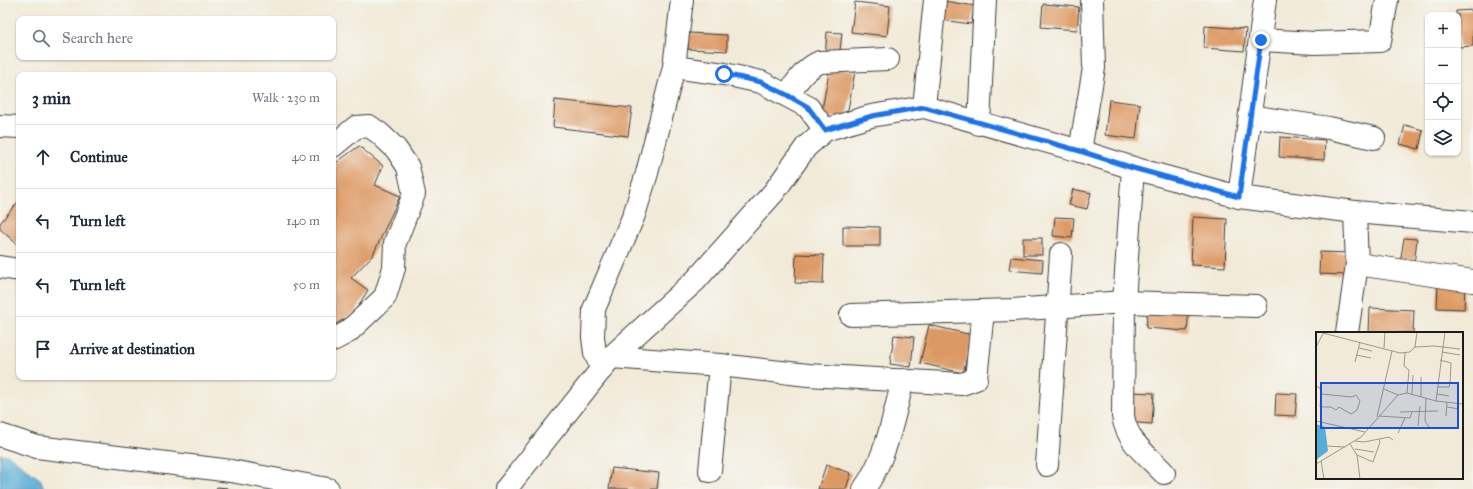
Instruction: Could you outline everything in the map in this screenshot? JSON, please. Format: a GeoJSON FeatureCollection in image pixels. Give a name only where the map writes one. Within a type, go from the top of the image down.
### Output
{"type":"FeatureCollection","features":[{"type":"Feature","properties":{"kind":"street"},"geometry":{"type":"LineString","coordinates":[[606,363],[594,345],[592,323],[594,309],[634,215],[647,173],[674,67],[682,0]]}},
{"type":"Feature","properties":{"kind":"street"},"geometry":{"type":"LineString","coordinates":[[924,107],[935,0]]}},
{"type":"Feature","properties":{"kind":"street"},"geometry":{"type":"LineString","coordinates":[[979,124],[985,0]]}},
{"type":"Feature","properties":{"kind":"street"},"geometry":{"type":"LineString","coordinates":[[1080,151],[1094,68],[1092,0]]}},
{"type":"Feature","properties":{"kind":"street"},"geometry":{"type":"LineString","coordinates":[[1239,197],[1261,40],[1265,0]]}},
{"type":"Feature","properties":{"kind":"street"},"geometry":{"type":"LineString","coordinates":[[1261,40],[1316,43],[1380,41],[1387,0]]}},
{"type":"Feature","properties":{"kind":"street"},"geometry":{"type":"LineString","coordinates":[[787,95],[805,71],[812,65],[820,62],[888,59]]}},
{"type":"Feature","properties":{"kind":"street"},"geometry":{"type":"LineString","coordinates":[[674,67],[724,74],[761,82],[808,107],[825,130]]}},
{"type":"Feature","properties":{"kind":"street"},"geometry":{"type":"LineString","coordinates":[[506,489],[606,363],[696,280],[774,192],[806,147],[825,130],[872,116],[924,107],[979,124],[1080,151],[1133,168],[1239,197],[1356,212],[1473,222]]}},
{"type":"Feature","properties":{"kind":"street"},"geometry":{"type":"LineString","coordinates":[[1250,116],[1329,128],[1374,138]]}},
{"type":"Feature","properties":{"kind":"street"},"geometry":{"type":"LineString","coordinates":[[0,126],[16,127]]}},
{"type":"Feature","properties":{"kind":"street"},"geometry":{"type":"LineString","coordinates":[[336,144],[356,127],[369,126],[379,133],[400,155],[408,167],[414,194],[395,243],[394,268],[385,297],[348,332],[336,338]]}},
{"type":"Feature","properties":{"kind":"street"},"geometry":{"type":"LineString","coordinates":[[1133,168],[1124,302],[1123,401],[1125,429],[1131,440],[1164,473]]}},
{"type":"Feature","properties":{"kind":"street"},"geometry":{"type":"LineString","coordinates":[[1347,332],[1357,264],[1356,212]]}},
{"type":"Feature","properties":{"kind":"street"},"geometry":{"type":"LineString","coordinates":[[1047,465],[1061,254]]}},
{"type":"Feature","properties":{"kind":"street"},"geometry":{"type":"LineString","coordinates":[[1357,264],[1473,281]]}},
{"type":"Feature","properties":{"kind":"street"},"geometry":{"type":"LineString","coordinates":[[0,267],[16,270]]}},
{"type":"Feature","properties":{"kind":"street"},"geometry":{"type":"LineString","coordinates":[[851,315],[983,311],[1124,302],[1256,306]]}},
{"type":"Feature","properties":{"kind":"street"},"geometry":{"type":"LineString","coordinates":[[606,363],[720,365],[808,375],[962,384],[976,378],[983,311]]}},
{"type":"Feature","properties":{"kind":"street"},"geometry":{"type":"LineString","coordinates":[[710,471],[720,365]]}},
{"type":"Feature","properties":{"kind":"street"},"geometry":{"type":"LineString","coordinates":[[864,489],[875,474],[887,444],[903,380]]}},
{"type":"Feature","properties":{"kind":"street"},"geometry":{"type":"LineString","coordinates":[[0,435],[37,447],[231,471],[328,489]]}},
{"type":"Feature","properties":{"kind":"water"},"geometry":{"type":"Polygon","coordinates":[[[0,454],[8,455],[41,480],[44,489],[0,489],[0,454]]]}},
{"type":"Feature","properties":{"kind":"building"},"geometry":{"type":"Polygon","coordinates":[[[944,1],[975,6],[971,24],[941,20],[944,1]]]}},
{"type":"Feature","properties":{"kind":"building"},"geometry":{"type":"Polygon","coordinates":[[[855,2],[890,6],[887,36],[851,32],[855,2]]]}},
{"type":"Feature","properties":{"kind":"building"},"geometry":{"type":"Polygon","coordinates":[[[1043,4],[1079,7],[1077,30],[1041,27],[1043,4]]]}},
{"type":"Feature","properties":{"kind":"building"},"geometry":{"type":"Polygon","coordinates":[[[1473,10],[1473,46],[1461,47],[1461,12],[1456,11],[1473,10]]]}},
{"type":"Feature","properties":{"kind":"building"},"geometry":{"type":"Polygon","coordinates":[[[1205,26],[1246,29],[1244,51],[1204,48],[1205,26]]]}},
{"type":"Feature","properties":{"kind":"building"},"geometry":{"type":"Polygon","coordinates":[[[827,32],[842,33],[839,59],[825,57],[827,32]]]}},
{"type":"Feature","properties":{"kind":"building"},"geometry":{"type":"Polygon","coordinates":[[[689,33],[727,35],[727,51],[688,49],[689,33]]]}},
{"type":"Feature","properties":{"kind":"building"},"geometry":{"type":"Polygon","coordinates":[[[830,67],[855,72],[846,120],[821,115],[830,67]]]}},
{"type":"Feature","properties":{"kind":"building"},"geometry":{"type":"Polygon","coordinates":[[[555,100],[632,108],[628,136],[553,127],[555,100]]]}},
{"type":"Feature","properties":{"kind":"building"},"geometry":{"type":"Polygon","coordinates":[[[1109,100],[1140,104],[1136,139],[1105,135],[1109,100]]]}},
{"type":"Feature","properties":{"kind":"building"},"geometry":{"type":"Polygon","coordinates":[[[1405,125],[1423,130],[1419,149],[1400,144],[1405,125]]]}},
{"type":"Feature","properties":{"kind":"building"},"geometry":{"type":"Polygon","coordinates":[[[1280,137],[1325,140],[1324,160],[1279,157],[1280,137]]]}},
{"type":"Feature","properties":{"kind":"building"},"geometry":{"type":"Polygon","coordinates":[[[359,146],[383,166],[375,185],[400,196],[373,255],[351,278],[368,290],[354,313],[336,324],[336,163],[359,146]]]}},
{"type":"Feature","properties":{"kind":"building"},"geometry":{"type":"Polygon","coordinates":[[[1073,189],[1091,193],[1087,209],[1069,205],[1073,189]]]}},
{"type":"Feature","properties":{"kind":"building"},"geometry":{"type":"Polygon","coordinates":[[[16,204],[16,243],[0,229],[0,223],[16,204]]]}},
{"type":"Feature","properties":{"kind":"building"},"geometry":{"type":"Polygon","coordinates":[[[1055,217],[1074,218],[1072,238],[1053,236],[1055,217]]]}},
{"type":"Feature","properties":{"kind":"building"},"geometry":{"type":"Polygon","coordinates":[[[1193,217],[1227,219],[1225,267],[1191,265],[1193,217]]]}},
{"type":"Feature","properties":{"kind":"building"},"geometry":{"type":"Polygon","coordinates":[[[843,226],[880,227],[880,246],[843,246],[843,226]]]}},
{"type":"Feature","properties":{"kind":"building"},"geometry":{"type":"Polygon","coordinates":[[[1023,238],[1042,238],[1042,255],[1023,255],[1023,238]]]}},
{"type":"Feature","properties":{"kind":"building"},"geometry":{"type":"Polygon","coordinates":[[[1404,238],[1417,239],[1414,265],[1400,264],[1404,238]]]}},
{"type":"Feature","properties":{"kind":"building"},"geometry":{"type":"Polygon","coordinates":[[[1320,252],[1349,253],[1349,275],[1319,274],[1320,252]]]}},
{"type":"Feature","properties":{"kind":"building"},"geometry":{"type":"Polygon","coordinates":[[[796,254],[824,255],[823,284],[795,283],[796,254]]]}},
{"type":"Feature","properties":{"kind":"building"},"geometry":{"type":"Polygon","coordinates":[[[1011,257],[1043,260],[1042,273],[1009,270],[1011,257]]]}},
{"type":"Feature","properties":{"kind":"building"},"geometry":{"type":"Polygon","coordinates":[[[1438,284],[1465,285],[1464,309],[1437,308],[1438,284]]]}},
{"type":"Feature","properties":{"kind":"building"},"geometry":{"type":"Polygon","coordinates":[[[1148,305],[1189,309],[1187,331],[1146,328],[1148,305]]]}},
{"type":"Feature","properties":{"kind":"building"},"geometry":{"type":"Polygon","coordinates":[[[1370,308],[1414,310],[1413,332],[1369,332],[1370,308]]]}},
{"type":"Feature","properties":{"kind":"building"},"geometry":{"type":"Polygon","coordinates":[[[929,325],[972,335],[963,373],[920,363],[929,325]]]}},
{"type":"Feature","properties":{"kind":"building"},"geometry":{"type":"Polygon","coordinates":[[[894,335],[914,337],[911,367],[890,364],[894,335]]]}},
{"type":"Feature","properties":{"kind":"building"},"geometry":{"type":"Polygon","coordinates":[[[1128,392],[1154,393],[1152,424],[1126,422],[1128,392]]]}},
{"type":"Feature","properties":{"kind":"building"},"geometry":{"type":"Polygon","coordinates":[[[1276,393],[1297,394],[1295,416],[1275,415],[1276,393]]]}},
{"type":"Feature","properties":{"kind":"building"},"geometry":{"type":"Polygon","coordinates":[[[826,465],[851,473],[846,489],[818,489],[826,465]]]}},
{"type":"Feature","properties":{"kind":"building"},"geometry":{"type":"Polygon","coordinates":[[[612,468],[659,473],[657,489],[609,489],[612,468]]]}},
{"type":"Feature","properties":{"kind":"building"},"geometry":{"type":"Polygon","coordinates":[[[217,487],[228,488],[228,489],[216,489],[217,487]]]}},
{"type":"Feature","properties":{"kind":"route"},"geometry":{"type":"LineString","coordinates":[[724,74],[761,82],[787,95],[808,107],[825,130],[872,116],[924,107],[979,124],[1080,151],[1133,168],[1239,197],[1261,40]]}}]}
